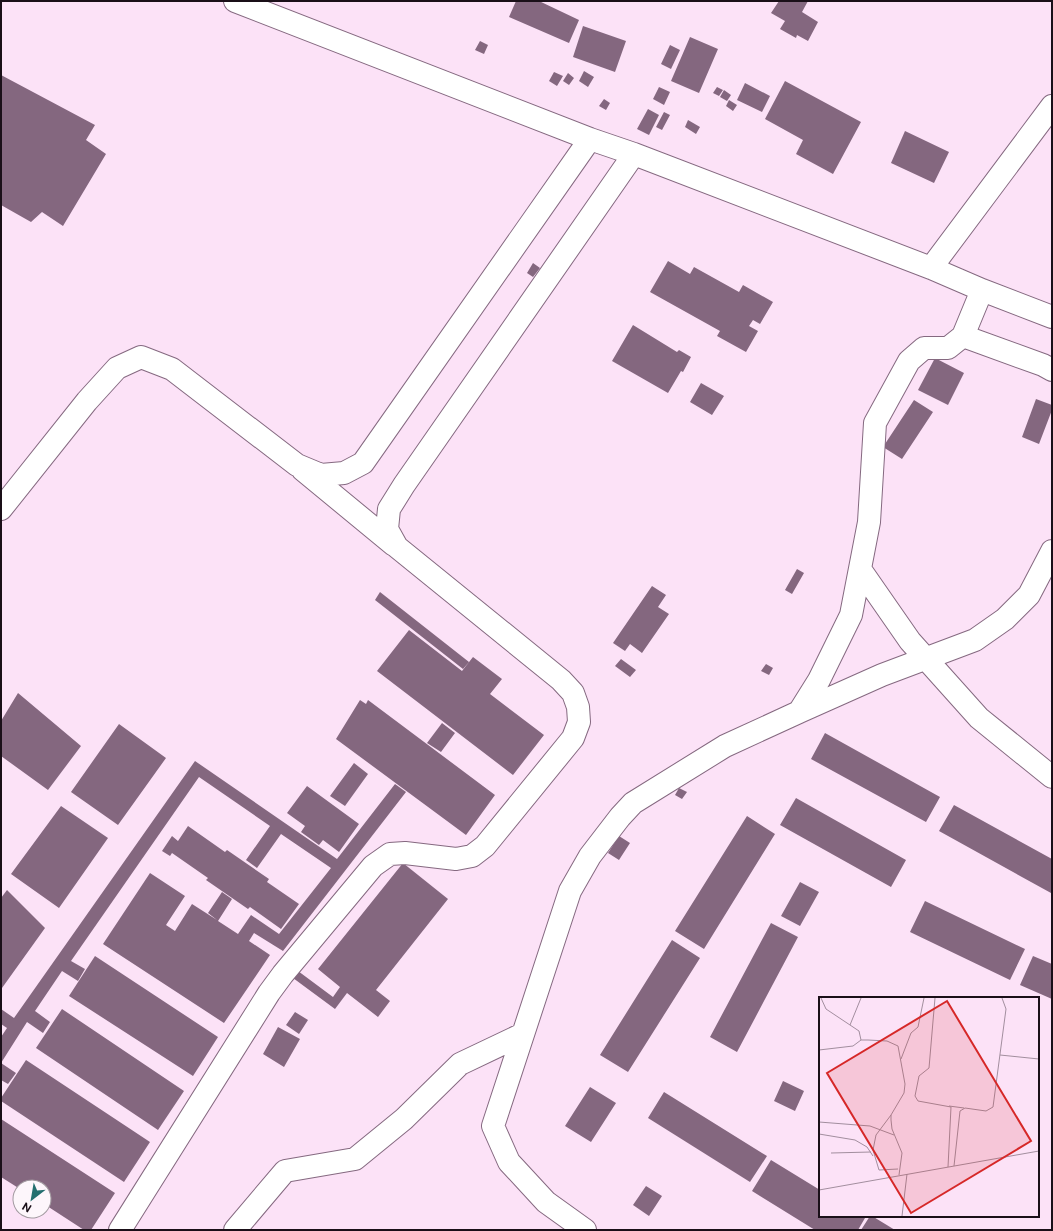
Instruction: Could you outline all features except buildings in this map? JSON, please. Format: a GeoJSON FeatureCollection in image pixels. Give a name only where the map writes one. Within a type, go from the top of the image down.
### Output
{"type":"FeatureCollection","features":[{"type":"Feature","properties":{"kind":"street"},"geometry":{"type":"LineString","coordinates":[[235,1],[590,139],[634,154],[931,268],[982,290],[1052,317]]}},
{"type":"Feature","properties":{"kind":"street"},"geometry":{"type":"LineString","coordinates":[[931,268],[1052,106]]}},
{"type":"Feature","properties":{"kind":"street"},"geometry":{"type":"LineString","coordinates":[[297,465],[321,475],[344,473],[363,463],[590,139]]}},
{"type":"Feature","properties":{"kind":"street"},"geometry":{"type":"LineString","coordinates":[[397,547],[387,529],[389,509],[404,485],[634,154]]}},
{"type":"Feature","properties":{"kind":"street"},"geometry":{"type":"LineString","coordinates":[[798,712],[819,680],[851,615],[869,522],[875,424],[909,361],[924,348],[948,348],[963,336],[982,290]]}},
{"type":"Feature","properties":{"kind":"street"},"geometry":{"type":"LineString","coordinates":[[963,336],[1043,365],[1052,370]]}},
{"type":"Feature","properties":{"kind":"street"},"geometry":{"type":"LineString","coordinates":[[1,509],[86,401],[116,368],[141,357],[172,370],[297,465],[562,680],[573,693],[578,707],[580,722],[573,738],[484,846],[472,856],[456,859],[405,853],[390,854],[373,866],[283,974],[269,993],[120,1230]]}},
{"type":"Feature","properties":{"kind":"street"},"geometry":{"type":"LineString","coordinates":[[584,1230],[546,1202],[509,1162],[493,1126],[570,891],[590,856],[620,817],[633,803],[725,746],[876,678],[975,640],[1004,619],[1029,595],[1052,551]]}},
{"type":"Feature","properties":{"kind":"street"},"geometry":{"type":"LineString","coordinates":[[860,569],[910,641],[979,718],[1052,777]]}},
{"type":"Feature","properties":{"kind":"street"},"geometry":{"type":"LineString","coordinates":[[234,1230],[286,1171],[355,1159],[404,1120],[460,1064],[523,1034]]}}]}
